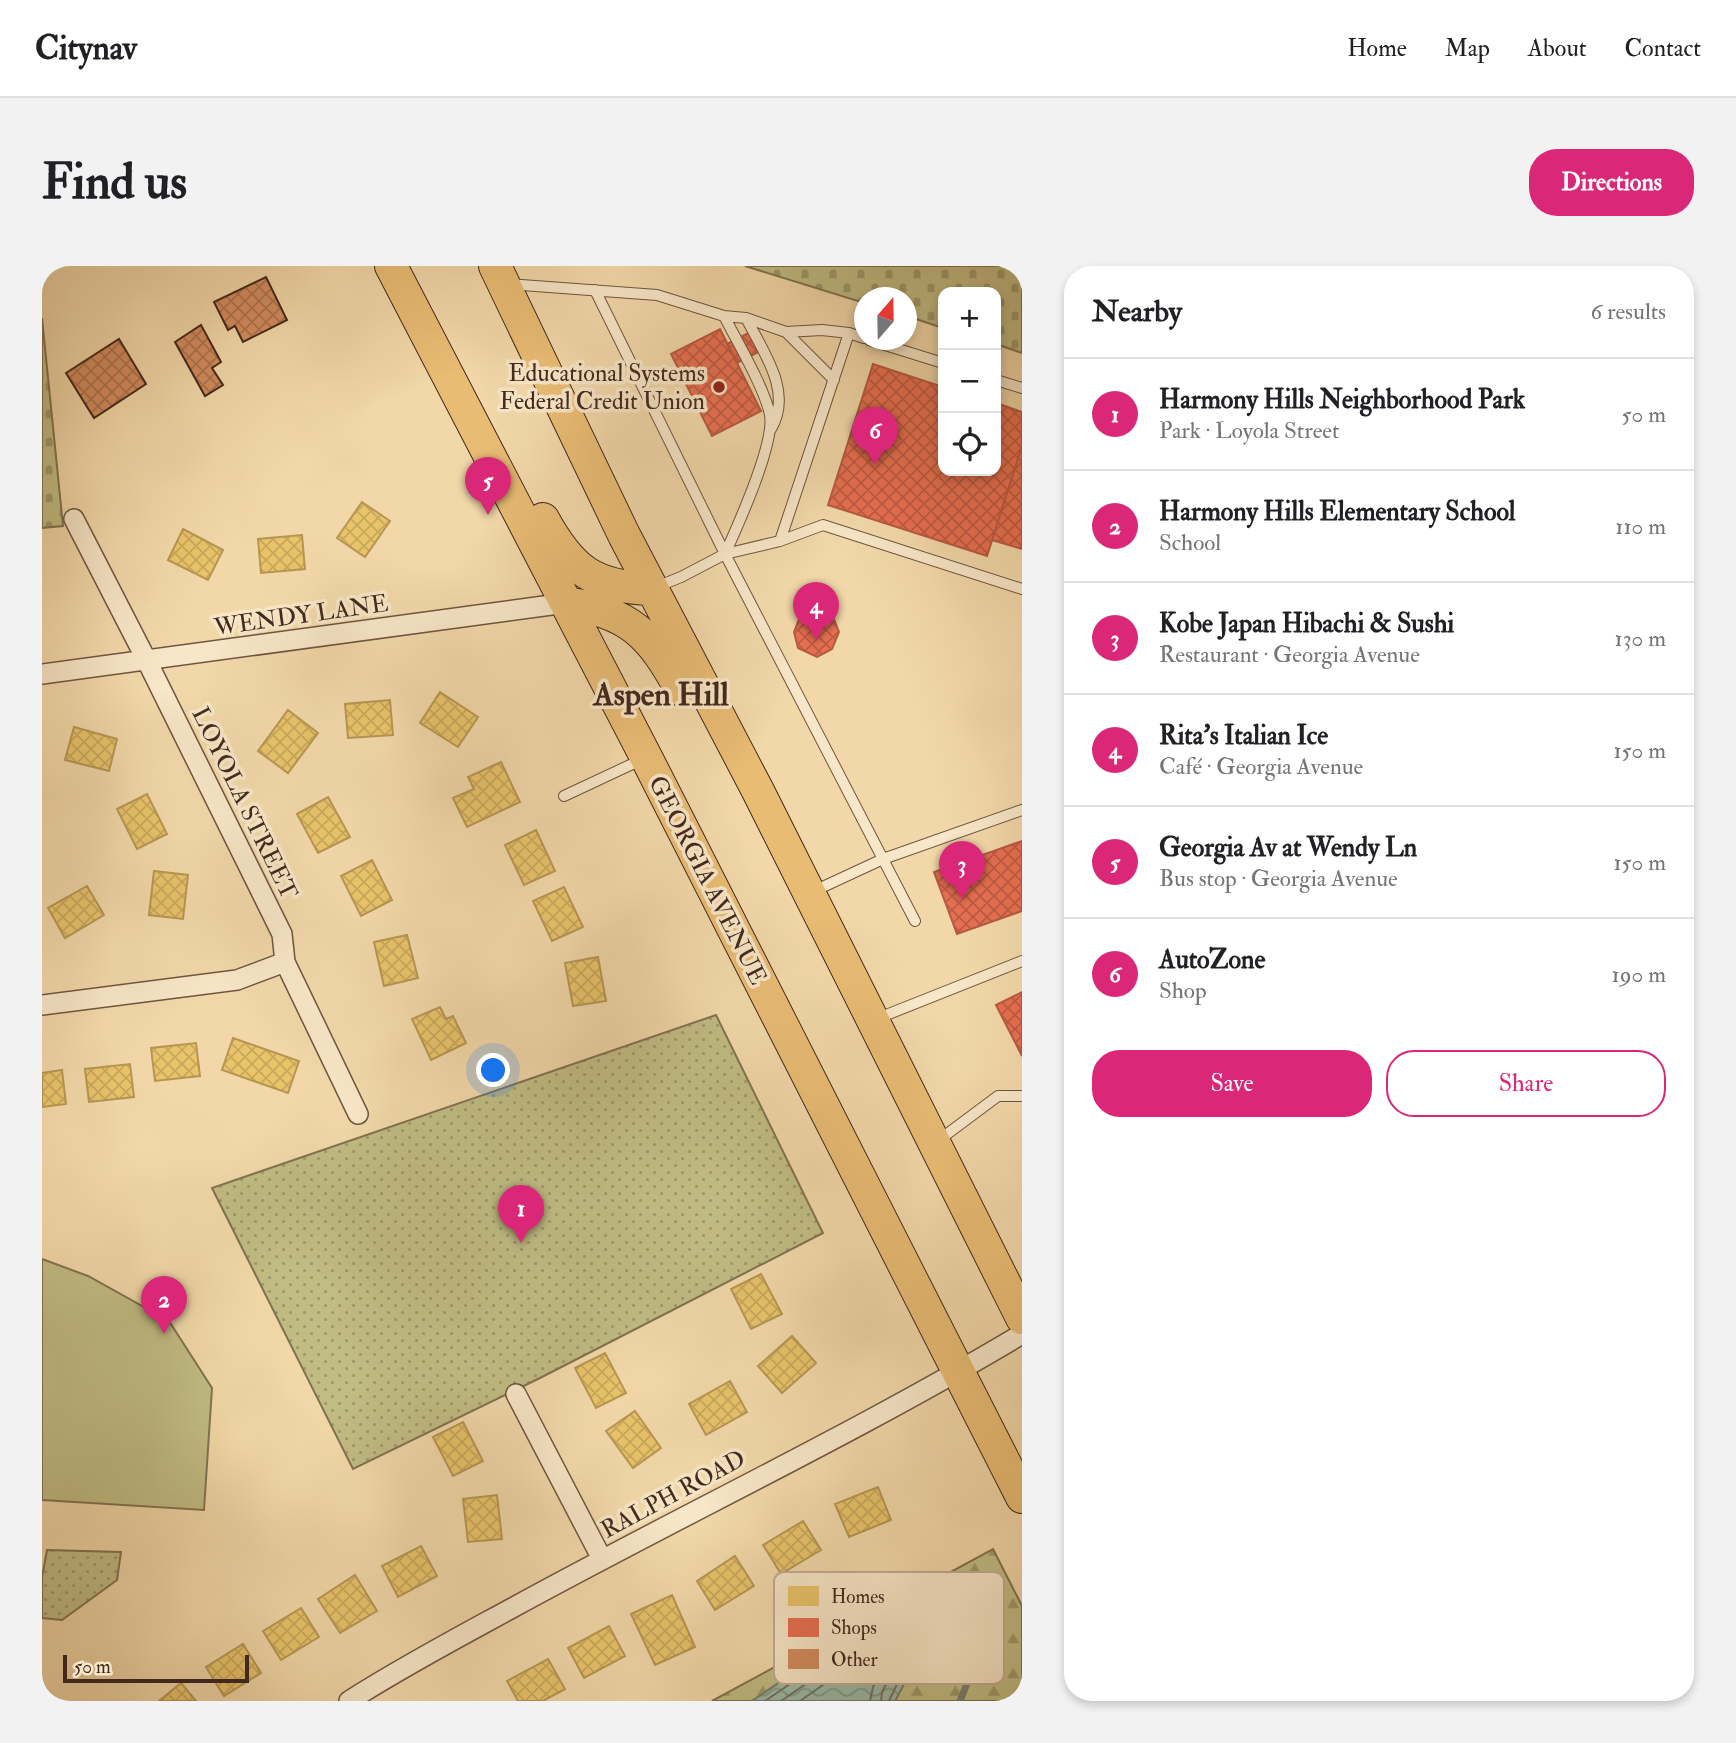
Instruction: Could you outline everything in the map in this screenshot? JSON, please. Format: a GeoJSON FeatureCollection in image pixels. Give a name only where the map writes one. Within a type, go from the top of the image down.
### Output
{"type":"FeatureCollection","features":[{"type":"Feature","properties":{"kind":"main road","name":"GEORGIA AVENUE"},"geometry":{"type":"LineString","coordinates":[[391,266],[646,757],[1022,1497]]}},
{"type":"Feature","properties":{"kind":"main road"},"geometry":{"type":"LineString","coordinates":[[499,275],[652,589],[775,826],[1022,1318]]}},
{"type":"Feature","properties":{"kind":"main road"},"geometry":{"type":"LineString","coordinates":[[469,416],[498,435],[557,545],[574,565],[596,578],[622,588],[652,589]]}},
{"type":"Feature","properties":{"kind":"main road"},"geometry":{"type":"LineString","coordinates":[[566,603],[608,613],[644,634],[662,654],[748,812],[775,826]]}},
{"type":"Feature","properties":{"kind":"street","name":"LOYOLA STREET"},"geometry":{"type":"LineString","coordinates":[[74,519],[282,934],[285,962],[358,1114]]}},
{"type":"Feature","properties":{"kind":"street","name":"WENDY LANE"},"geometry":{"type":"LineString","coordinates":[[42,674],[566,603]]}},
{"type":"Feature","properties":{"kind":"street"},"geometry":{"type":"LineString","coordinates":[[42,1005],[237,980],[285,962]]}},
{"type":"Feature","properties":{"kind":"street","name":"RALPH ROAD"},"geometry":{"type":"LineString","coordinates":[[349,1701],[387,1676],[602,1559],[959,1372],[1022,1334]]}},
{"type":"Feature","properties":{"kind":"street"},"geometry":{"type":"LineString","coordinates":[[516,1394],[602,1559]]}},
{"type":"Feature","properties":{"kind":"lane"},"geometry":{"type":"LineString","coordinates":[[499,275],[595,290],[657,295],[724,316],[746,318],[786,332],[822,330],[854,335]]}},
{"type":"Feature","properties":{"kind":"lane"},"geometry":{"type":"LineString","coordinates":[[595,290],[725,554],[915,921]]}},
{"type":"Feature","properties":{"kind":"lane"},"geometry":{"type":"LineString","coordinates":[[724,316],[767,403],[771,430]]}},
{"type":"Feature","properties":{"kind":"lane"},"geometry":{"type":"LineString","coordinates":[[725,554],[746,508],[771,430],[778,418],[781,396],[768,361],[746,318]]}},
{"type":"Feature","properties":{"kind":"lane"},"geometry":{"type":"LineString","coordinates":[[786,332],[834,380]]}},
{"type":"Feature","properties":{"kind":"lane"},"geometry":{"type":"LineString","coordinates":[[780,541],[849,333]]}},
{"type":"Feature","properties":{"kind":"lane"},"geometry":{"type":"LineString","coordinates":[[902,350],[938,361]]}},
{"type":"Feature","properties":{"kind":"lane"},"geometry":{"type":"LineString","coordinates":[[1001,382],[1022,388]]}},
{"type":"Feature","properties":{"kind":"lane"},"geometry":{"type":"LineString","coordinates":[[652,589],[725,554],[780,541],[823,525],[1022,589]]}},
{"type":"Feature","properties":{"kind":"lane"},"geometry":{"type":"LineString","coordinates":[[564,796],[646,757]]}},
{"type":"Feature","properties":{"kind":"lane"},"geometry":{"type":"LineString","coordinates":[[809,894],[883,859],[1022,810]]}},
{"type":"Feature","properties":{"kind":"lane"},"geometry":{"type":"LineString","coordinates":[[873,1020],[1022,961]]}},
{"type":"Feature","properties":{"kind":"lane"},"geometry":{"type":"LineString","coordinates":[[935,1142],[998,1096],[1022,1096]]}},
{"type":"Feature","properties":{"kind":"green space"},"geometry":{"type":"Polygon","coordinates":[[[745,266],[1022,266],[1022,353],[1001,346],[1001,287],[938,287],[938,326],[917,319],[917,287],[854,287],[854,300],[745,266]]]}},
{"type":"Feature","properties":{"kind":"green space"},"geometry":{"type":"Polygon","coordinates":[[[42,318],[63,526],[42,528],[42,318]]]}},
{"type":"Feature","properties":{"kind":"green space"},"geometry":{"type":"Polygon","coordinates":[[[716,1015],[823,1233],[540,1378],[353,1469],[212,1188],[716,1015]]]}},
{"type":"Feature","properties":{"kind":"green space"},"geometry":{"type":"Polygon","coordinates":[[[42,1259],[88,1276],[169,1321],[212,1388],[204,1510],[42,1500],[42,1259]]]}},
{"type":"Feature","properties":{"kind":"green space"},"geometry":{"type":"Polygon","coordinates":[[[993,1549],[1022,1606],[1022,1701],[895,1701],[904,1684],[1004,1684],[1004,1572],[950,1572],[993,1549]]]}},
{"type":"Feature","properties":{"kind":"green space"},"geometry":{"type":"Polygon","coordinates":[[[47,1550],[121,1552],[117,1580],[62,1620],[42,1618],[42,1577],[47,1550]]]}},
{"type":"Feature","properties":{"kind":"green space"},"geometry":{"type":"Polygon","coordinates":[[[774,1667],[774,1684],[777,1684],[752,1701],[712,1701],[774,1667]]]}},
{"type":"Feature","properties":{"kind":"water"},"geometry":{"type":"Polygon","coordinates":[[[777,1684],[904,1684],[895,1701],[752,1701],[777,1684]]]}},
{"type":"Feature","properties":{"kind":"building: Homes"},"geometry":{"type":"Polygon","coordinates":[[[362,502],[390,521],[365,557],[337,538],[362,502]]]}},
{"type":"Feature","properties":{"kind":"building: Homes"},"geometry":{"type":"Polygon","coordinates":[[[183,529],[223,550],[208,580],[168,560],[183,529]]]}},
{"type":"Feature","properties":{"kind":"building: Homes"},"geometry":{"type":"Polygon","coordinates":[[[302,535],[305,569],[261,573],[258,539],[302,535]]]}},
{"type":"Feature","properties":{"kind":"building: Homes"},"geometry":{"type":"Polygon","coordinates":[[[440,692],[478,717],[458,747],[420,723],[440,692]]]}},
{"type":"Feature","properties":{"kind":"building: Homes"},"geometry":{"type":"Polygon","coordinates":[[[390,700],[393,735],[348,738],[345,704],[390,700]]]}},
{"type":"Feature","properties":{"kind":"building: Homes"},"geometry":{"type":"Polygon","coordinates":[[[288,710],[318,733],[288,773],[258,751],[288,710]]]}},
{"type":"Feature","properties":{"kind":"building: Homes"},"geometry":{"type":"Polygon","coordinates":[[[74,727],[117,739],[109,771],[65,760],[74,727]]]}},
{"type":"Feature","properties":{"kind":"building: Homes"},"geometry":{"type":"Polygon","coordinates":[[[501,762],[520,802],[467,827],[453,798],[474,789],[468,777],[501,762]]]}},
{"type":"Feature","properties":{"kind":"building: Homes"},"geometry":{"type":"Polygon","coordinates":[[[147,794],[167,834],[137,849],[117,809],[147,794]]]}},
{"type":"Feature","properties":{"kind":"building: Homes"},"geometry":{"type":"Polygon","coordinates":[[[328,797],[350,837],[318,853],[297,814],[328,797]]]}},
{"type":"Feature","properties":{"kind":"building: Homes"},"geometry":{"type":"Polygon","coordinates":[[[536,830],[555,871],[524,885],[505,845],[536,830]]]}},
{"type":"Feature","properties":{"kind":"building: Homes"},"geometry":{"type":"Polygon","coordinates":[[[372,860],[392,900],[361,916],[341,876],[372,860]]]}},
{"type":"Feature","properties":{"kind":"building: Homes"},"geometry":{"type":"Polygon","coordinates":[[[154,871],[188,875],[183,919],[149,915],[154,871]]]}},
{"type":"Feature","properties":{"kind":"building: Homes"},"geometry":{"type":"Polygon","coordinates":[[[87,886],[104,915],[65,938],[48,908],[87,886]]]}},
{"type":"Feature","properties":{"kind":"building: Homes"},"geometry":{"type":"Polygon","coordinates":[[[564,887],[583,927],[552,941],[533,901],[564,887]]]}},
{"type":"Feature","properties":{"kind":"building: Homes"},"geometry":{"type":"Polygon","coordinates":[[[407,935],[418,978],[384,986],[374,942],[407,935]]]}},
{"type":"Feature","properties":{"kind":"building: Homes"},"geometry":{"type":"Polygon","coordinates":[[[598,957],[606,1001],[573,1006],[565,963],[598,957]]]}},
{"type":"Feature","properties":{"kind":"building: Homes"},"geometry":{"type":"Polygon","coordinates":[[[440,1007],[446,1019],[453,1016],[466,1043],[431,1060],[412,1019],[440,1007]]]}},
{"type":"Feature","properties":{"kind":"building: Homes"},"geometry":{"type":"Polygon","coordinates":[[[233,1038],[299,1061],[288,1093],[222,1070],[233,1038]]]}},
{"type":"Feature","properties":{"kind":"building: Homes"},"geometry":{"type":"Polygon","coordinates":[[[196,1043],[200,1076],[155,1081],[151,1048],[196,1043]]]}},
{"type":"Feature","properties":{"kind":"building: Homes"},"geometry":{"type":"Polygon","coordinates":[[[130,1064],[134,1097],[89,1102],[85,1069],[130,1064]]]}},
{"type":"Feature","properties":{"kind":"building: Homes"},"geometry":{"type":"Polygon","coordinates":[[[62,1070],[66,1104],[42,1107],[42,1073],[62,1070]]]}},
{"type":"Feature","properties":{"kind":"building: Homes"},"geometry":{"type":"Polygon","coordinates":[[[761,1274],[782,1314],[751,1329],[731,1289],[761,1274]]]}},
{"type":"Feature","properties":{"kind":"building: Homes"},"geometry":{"type":"Polygon","coordinates":[[[792,1336],[816,1363],[782,1393],[758,1366],[792,1336]]]}},
{"type":"Feature","properties":{"kind":"building: Homes"},"geometry":{"type":"Polygon","coordinates":[[[605,1353],[626,1393],[596,1408],[575,1368],[605,1353]]]}},
{"type":"Feature","properties":{"kind":"building: Homes"},"geometry":{"type":"Polygon","coordinates":[[[730,1381],[747,1412],[706,1435],[689,1404],[730,1381]]]}},
{"type":"Feature","properties":{"kind":"building: Homes"},"geometry":{"type":"Polygon","coordinates":[[[635,1411],[661,1448],[633,1468],[606,1431],[635,1411]]]}},
{"type":"Feature","properties":{"kind":"building: Homes"},"geometry":{"type":"Polygon","coordinates":[[[463,1422],[483,1461],[453,1476],[433,1437],[463,1422]]]}},
{"type":"Feature","properties":{"kind":"building: Homes"},"geometry":{"type":"Polygon","coordinates":[[[878,1487],[891,1520],[849,1537],[835,1504],[878,1487]]]}},
{"type":"Feature","properties":{"kind":"building: Homes"},"geometry":{"type":"Polygon","coordinates":[[[497,1495],[502,1539],[468,1542],[463,1499],[497,1495]]]}},
{"type":"Feature","properties":{"kind":"building: Homes"},"geometry":{"type":"Polygon","coordinates":[[[803,1521],[821,1550],[784,1572],[780,1572],[763,1545],[803,1521]]]}},
{"type":"Feature","properties":{"kind":"building: Homes"},"geometry":{"type":"Polygon","coordinates":[[[421,1546],[437,1576],[398,1597],[382,1566],[421,1546]]]}},
{"type":"Feature","properties":{"kind":"building: Homes"},"geometry":{"type":"Polygon","coordinates":[[[735,1556],[754,1586],[715,1610],[697,1581],[735,1556]]]}},
{"type":"Feature","properties":{"kind":"building: Homes"},"geometry":{"type":"Polygon","coordinates":[[[355,1575],[377,1611],[340,1633],[318,1599],[355,1575]]]}},
{"type":"Feature","properties":{"kind":"building: Homes"},"geometry":{"type":"Polygon","coordinates":[[[672,1595],[695,1647],[655,1665],[631,1614],[672,1595]]]}},
{"type":"Feature","properties":{"kind":"building: Homes"},"geometry":{"type":"Polygon","coordinates":[[[301,1608],[319,1637],[281,1660],[263,1631],[301,1608]]]}},
{"type":"Feature","properties":{"kind":"building: Homes"},"geometry":{"type":"Polygon","coordinates":[[[609,1626],[625,1656],[584,1678],[568,1648],[609,1626]]]}},
{"type":"Feature","properties":{"kind":"building: Homes"},"geometry":{"type":"Polygon","coordinates":[[[243,1644],[261,1673],[224,1696],[206,1667],[243,1644]]]}},
{"type":"Feature","properties":{"kind":"building: Homes"},"geometry":{"type":"Polygon","coordinates":[[[548,1659],[565,1689],[543,1701],[518,1701],[507,1681],[548,1659]]]}},
{"type":"Feature","properties":{"kind":"building: Homes"},"geometry":{"type":"Polygon","coordinates":[[[181,1683],[196,1701],[159,1701],[181,1683]]]}},
{"type":"Feature","properties":{"kind":"building: Shops","name":"Educational Systems Federal Credit Union"},"geometry":{"type":"Polygon","coordinates":[[[720,329],[761,411],[712,436],[671,354],[720,329]]]}},
{"type":"Feature","properties":{"kind":"building: Shops"},"geometry":{"type":"Polygon","coordinates":[[[756,329],[766,348],[737,363],[727,344],[756,329]]]}},
{"type":"Feature","properties":{"kind":"building: Shops"},"geometry":{"type":"Polygon","coordinates":[[[873,364],[938,385],[938,476],[1001,476],[1001,405],[1022,412],[1022,446],[987,556],[828,505],[873,364]]]}},
{"type":"Feature","properties":{"kind":"building: Shops"},"geometry":{"type":"Polygon","coordinates":[[[1022,446],[1022,549],[992,540],[1022,446]]]}},
{"type":"Feature","properties":{"kind":"building: Shops"},"geometry":{"type":"Polygon","coordinates":[[[815,609],[833,617],[839,632],[832,649],[817,657],[798,648],[794,632],[800,617],[815,609]]]}},
{"type":"Feature","properties":{"kind":"building: Shops"},"geometry":{"type":"Polygon","coordinates":[[[1022,841],[1022,911],[957,934],[934,872],[1022,841]]]}},
{"type":"Feature","properties":{"kind":"building: Shops"},"geometry":{"type":"Polygon","coordinates":[[[1022,992],[1022,1056],[996,1005],[1022,992]]]}},
{"type":"Feature","properties":{"kind":"building: Other"},"geometry":{"type":"Polygon","coordinates":[[[266,277],[287,320],[243,342],[235,326],[228,330],[214,302],[266,277]]]}},
{"type":"Feature","properties":{"kind":"building: Other"},"geometry":{"type":"Polygon","coordinates":[[[201,325],[221,362],[212,368],[223,385],[205,396],[175,342],[201,325]]]}},
{"type":"Feature","properties":{"kind":"building: Other"},"geometry":{"type":"Polygon","coordinates":[[[119,339],[146,384],[94,418],[66,373],[119,339]]]}},
{"type":"Feature","properties":{"kind":"waterway"},"geometry":{"type":"LineString","coordinates":[[960,1701],[967,1684]]}},
{"type":"Feature","properties":{"kind":"place","name":"Educational Systems Federal Credit Union"},"geometry":{"type":"Point","coordinates":[719,387]}},
{"type":"Feature","properties":{"kind":"place","name":"AutoZone"},"geometry":{"type":"Point","coordinates":[875,465]}},
{"type":"Feature","properties":{"kind":"place","name":"Georgia Av at Wendy Ln"},"geometry":{"type":"Point","coordinates":[488,515]}},
{"type":"Feature","properties":{"kind":"place","name":"Rita's Italian Ice"},"geometry":{"type":"Point","coordinates":[816,640]}},
{"type":"Feature","properties":{"kind":"place","name":"Kobe Japan Hibachi & Sushi"},"geometry":{"type":"Point","coordinates":[962,899]}},
{"type":"Feature","properties":{"kind":"place","name":"Harmony Hills Neighborhood Park"},"geometry":{"type":"Point","coordinates":[521,1243]}},
{"type":"Feature","properties":{"kind":"place","name":"Harmony Hills Elementary School"},"geometry":{"type":"Point","coordinates":[164,1334]}},
{"type":"Feature","properties":{"kind":"district","name":"Aspen Hill"},"geometry":{"type":"Point","coordinates":[661,694]}}]}
